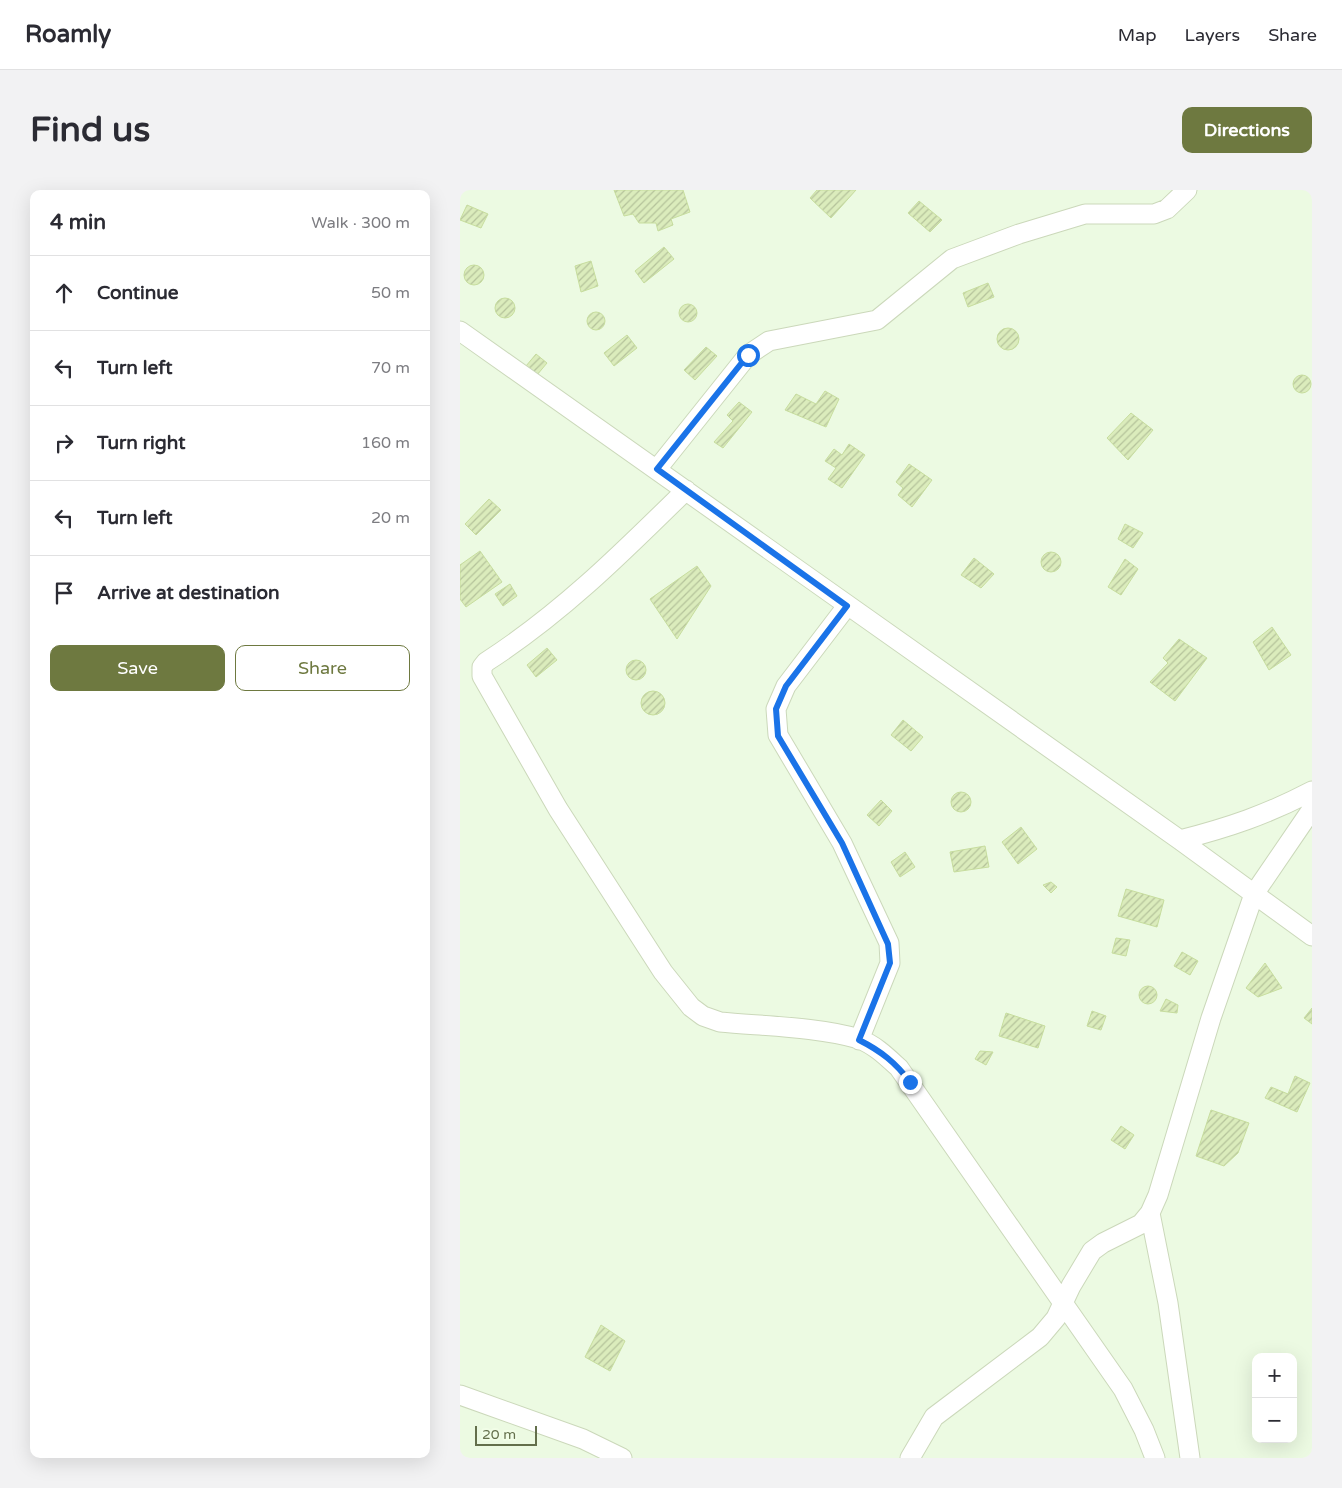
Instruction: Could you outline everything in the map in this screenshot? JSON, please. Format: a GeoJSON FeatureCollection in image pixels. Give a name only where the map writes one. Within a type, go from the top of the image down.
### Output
{"type":"FeatureCollection","features":[{"type":"Feature","properties":{"kind":"street"},"geometry":{"type":"LineString","coordinates":[[657,469],[748,355],[769,342],[877,320],[952,259],[1019,234],[1085,214],[1154,214],[1167,209],[1187,190]]}},
{"type":"Feature","properties":{"kind":"street"},"geometry":{"type":"LineString","coordinates":[[460,332],[657,469],[847,606],[1180,840],[1312,936]]}},
{"type":"Feature","properties":{"kind":"street"},"geometry":{"type":"LineString","coordinates":[[686,490],[606,569],[559,611],[486,662],[482,668],[482,676],[558,810],[663,972],[691,1008],[703,1016],[720,1022],[829,1033],[859,1040],[883,1052],[900,1068],[961,1153],[1123,1389],[1144,1430],[1155,1458]]}},
{"type":"Feature","properties":{"kind":"street"},"geometry":{"type":"LineString","coordinates":[[847,606],[786,686],[776,709],[778,736],[842,843],[888,944],[890,963],[859,1040]]}},
{"type":"Feature","properties":{"kind":"street"},"geometry":{"type":"LineString","coordinates":[[1180,840],[1270,813],[1312,791]]}},
{"type":"Feature","properties":{"kind":"street"},"geometry":{"type":"LineString","coordinates":[[910,1458],[934,1417],[1040,1337],[1056,1318],[1092,1251],[1103,1243],[1135,1228],[1150,1213],[1158,1195],[1212,1018],[1254,894],[1312,809]]}},
{"type":"Feature","properties":{"kind":"street"},"geometry":{"type":"LineString","coordinates":[[1150,1213],[1168,1303],[1190,1458]]}},
{"type":"Feature","properties":{"kind":"street"},"geometry":{"type":"LineString","coordinates":[[460,1395],[583,1439],[622,1458]]}},
{"type":"Feature","properties":{"kind":"building"},"geometry":{"type":"Polygon","coordinates":[[[614,190],[683,190],[690,212],[671,219],[673,225],[658,231],[656,223],[639,223],[633,214],[624,216],[614,190]]]}},
{"type":"Feature","properties":{"kind":"building"},"geometry":{"type":"Polygon","coordinates":[[[817,190],[856,190],[831,218],[810,198],[817,190]]]}},
{"type":"Feature","properties":{"kind":"building"},"geometry":{"type":"Polygon","coordinates":[[[919,201],[942,220],[930,232],[908,213],[919,201]]]}},
{"type":"Feature","properties":{"kind":"building"},"geometry":{"type":"Polygon","coordinates":[[[467,205],[488,214],[481,228],[460,220],[467,205]]]}},
{"type":"Feature","properties":{"kind":"building"},"geometry":{"type":"Polygon","coordinates":[[[664,247],[674,259],[644,283],[635,271],[664,247]]]}},
{"type":"Feature","properties":{"kind":"building"},"geometry":{"type":"Polygon","coordinates":[[[591,261],[598,286],[581,292],[575,266],[591,261]]]}},
{"type":"Feature","properties":{"kind":"building"},"geometry":{"type":"Polygon","coordinates":[[[474,265],[481,268],[484,275],[481,282],[474,285],[467,282],[464,275],[467,268],[474,265]]]}},
{"type":"Feature","properties":{"kind":"building"},"geometry":{"type":"Polygon","coordinates":[[[988,283],[994,297],[968,307],[963,293],[988,283]]]}},
{"type":"Feature","properties":{"kind":"building"},"geometry":{"type":"Polygon","coordinates":[[[505,298],[512,301],[515,308],[512,315],[505,318],[498,315],[495,308],[498,301],[505,298]]]}},
{"type":"Feature","properties":{"kind":"building"},"geometry":{"type":"Polygon","coordinates":[[[688,304],[696,309],[697,313],[692,321],[688,322],[680,317],[679,313],[684,305],[688,304]]]}},
{"type":"Feature","properties":{"kind":"building"},"geometry":{"type":"Polygon","coordinates":[[[596,312],[602,315],[605,321],[602,327],[596,330],[590,327],[587,321],[590,315],[596,312]]]}},
{"type":"Feature","properties":{"kind":"building"},"geometry":{"type":"Polygon","coordinates":[[[1008,328],[1016,331],[1019,339],[1016,347],[1008,350],[1000,347],[997,339],[1000,331],[1008,328]]]}},
{"type":"Feature","properties":{"kind":"building"},"geometry":{"type":"Polygon","coordinates":[[[627,335],[637,348],[614,366],[604,353],[627,335]]]}},
{"type":"Feature","properties":{"kind":"building"},"geometry":{"type":"Polygon","coordinates":[[[706,347],[717,356],[695,380],[684,370],[706,347]]]}},
{"type":"Feature","properties":{"kind":"building"},"geometry":{"type":"Polygon","coordinates":[[[536,354],[547,363],[537,375],[526,366],[536,354]]]}},
{"type":"Feature","properties":{"kind":"building"},"geometry":{"type":"Polygon","coordinates":[[[1302,375],[1308,378],[1311,384],[1308,390],[1302,393],[1296,390],[1293,384],[1296,378],[1302,375]]]}},
{"type":"Feature","properties":{"kind":"building"},"geometry":{"type":"Polygon","coordinates":[[[825,391],[839,399],[826,427],[785,410],[796,394],[816,404],[825,391]]]}},
{"type":"Feature","properties":{"kind":"building"},"geometry":{"type":"Polygon","coordinates":[[[739,402],[752,412],[723,448],[714,442],[733,421],[727,415],[739,402]]]}},
{"type":"Feature","properties":{"kind":"building"},"geometry":{"type":"Polygon","coordinates":[[[1131,413],[1153,430],[1128,460],[1107,438],[1131,413]]]}},
{"type":"Feature","properties":{"kind":"building"},"geometry":{"type":"Polygon","coordinates":[[[849,444],[865,455],[842,488],[828,479],[836,468],[825,461],[834,449],[842,455],[849,444]]]}},
{"type":"Feature","properties":{"kind":"building"},"geometry":{"type":"Polygon","coordinates":[[[909,464],[932,480],[912,507],[898,495],[903,488],[896,482],[909,464]]]}},
{"type":"Feature","properties":{"kind":"building"},"geometry":{"type":"Polygon","coordinates":[[[489,499],[501,510],[476,535],[465,524],[489,499]]]}},
{"type":"Feature","properties":{"kind":"building"},"geometry":{"type":"Polygon","coordinates":[[[1125,524],[1143,533],[1133,548],[1118,539],[1125,524]]]}},
{"type":"Feature","properties":{"kind":"building"},"geometry":{"type":"Polygon","coordinates":[[[480,551],[502,582],[466,607],[460,599],[460,565],[480,551]]]}},
{"type":"Feature","properties":{"kind":"building"},"geometry":{"type":"Polygon","coordinates":[[[1051,552],[1058,555],[1061,562],[1058,569],[1051,572],[1044,569],[1041,562],[1044,555],[1051,552]]]}},
{"type":"Feature","properties":{"kind":"building"},"geometry":{"type":"Polygon","coordinates":[[[974,558],[994,574],[981,588],[961,575],[974,558]]]}},
{"type":"Feature","properties":{"kind":"building"},"geometry":{"type":"Polygon","coordinates":[[[1125,559],[1138,569],[1121,595],[1108,587],[1125,559]]]}},
{"type":"Feature","properties":{"kind":"building"},"geometry":{"type":"Polygon","coordinates":[[[697,566],[711,586],[677,639],[650,599],[697,566]]]}},
{"type":"Feature","properties":{"kind":"building"},"geometry":{"type":"Polygon","coordinates":[[[510,584],[517,596],[503,606],[495,594],[510,584]]]}},
{"type":"Feature","properties":{"kind":"building"},"geometry":{"type":"Polygon","coordinates":[[[1272,627],[1291,655],[1269,670],[1253,642],[1272,627]]]}},
{"type":"Feature","properties":{"kind":"building"},"geometry":{"type":"Polygon","coordinates":[[[1179,639],[1207,658],[1175,701],[1150,682],[1168,663],[1163,658],[1179,639]]]}},
{"type":"Feature","properties":{"kind":"building"},"geometry":{"type":"Polygon","coordinates":[[[547,648],[557,660],[536,677],[527,665],[547,648]]]}},
{"type":"Feature","properties":{"kind":"building"},"geometry":{"type":"Polygon","coordinates":[[[636,660],[643,663],[646,670],[643,677],[636,680],[629,677],[626,670],[629,663],[636,660]]]}},
{"type":"Feature","properties":{"kind":"building"},"geometry":{"type":"Polygon","coordinates":[[[653,691],[661,695],[665,703],[661,711],[653,715],[645,711],[641,703],[645,695],[653,691]]]}},
{"type":"Feature","properties":{"kind":"building"},"geometry":{"type":"Polygon","coordinates":[[[903,720],[923,737],[911,751],[891,735],[903,720]]]}},
{"type":"Feature","properties":{"kind":"building"},"geometry":{"type":"Polygon","coordinates":[[[961,792],[968,795],[971,802],[968,809],[961,812],[954,809],[951,802],[954,795],[961,792]]]}},
{"type":"Feature","properties":{"kind":"building"},"geometry":{"type":"Polygon","coordinates":[[[881,800],[892,811],[879,826],[867,815],[881,800]]]}},
{"type":"Feature","properties":{"kind":"building"},"geometry":{"type":"Polygon","coordinates":[[[1021,827],[1037,849],[1018,864],[1002,842],[1021,827]]]}},
{"type":"Feature","properties":{"kind":"building"},"geometry":{"type":"Polygon","coordinates":[[[985,846],[989,867],[954,872],[950,852],[985,846]]]}},
{"type":"Feature","properties":{"kind":"building"},"geometry":{"type":"Polygon","coordinates":[[[905,852],[915,867],[900,877],[891,862],[905,852]]]}},
{"type":"Feature","properties":{"kind":"building"},"geometry":{"type":"Polygon","coordinates":[[[1051,882],[1057,887],[1051,893],[1043,885],[1051,882]]]}},
{"type":"Feature","properties":{"kind":"building"},"geometry":{"type":"Polygon","coordinates":[[[1126,889],[1164,900],[1157,927],[1118,916],[1126,889]]]}},
{"type":"Feature","properties":{"kind":"building"},"geometry":{"type":"Polygon","coordinates":[[[1116,938],[1130,940],[1126,956],[1112,953],[1116,938]]]}},
{"type":"Feature","properties":{"kind":"building"},"geometry":{"type":"Polygon","coordinates":[[[1182,952],[1198,961],[1190,975],[1174,966],[1182,952]]]}},
{"type":"Feature","properties":{"kind":"building"},"geometry":{"type":"Polygon","coordinates":[[[1265,963],[1282,988],[1258,997],[1246,988],[1265,963]]]}},
{"type":"Feature","properties":{"kind":"building"},"geometry":{"type":"Polygon","coordinates":[[[1148,986],[1154,989],[1157,995],[1154,1001],[1148,1004],[1142,1001],[1139,995],[1142,989],[1148,986]]]}},
{"type":"Feature","properties":{"kind":"building"},"geometry":{"type":"Polygon","coordinates":[[[1166,999],[1178,1005],[1177,1013],[1160,1011],[1166,999]]]}},
{"type":"Feature","properties":{"kind":"building"},"geometry":{"type":"Polygon","coordinates":[[[1312,1008],[1312,1024],[1304,1018],[1312,1008]]]}},
{"type":"Feature","properties":{"kind":"building"},"geometry":{"type":"Polygon","coordinates":[[[1092,1011],[1106,1016],[1101,1030],[1087,1026],[1092,1011]]]}},
{"type":"Feature","properties":{"kind":"building"},"geometry":{"type":"Polygon","coordinates":[[[1006,1013],[1045,1026],[1038,1048],[999,1036],[1006,1013]]]}},
{"type":"Feature","properties":{"kind":"building"},"geometry":{"type":"Polygon","coordinates":[[[980,1051],[993,1052],[986,1065],[975,1059],[980,1051]]]}},
{"type":"Feature","properties":{"kind":"building"},"geometry":{"type":"Polygon","coordinates":[[[1295,1076],[1310,1083],[1297,1112],[1265,1098],[1271,1087],[1288,1094],[1295,1076]]]}},
{"type":"Feature","properties":{"kind":"building"},"geometry":{"type":"Polygon","coordinates":[[[1211,1110],[1249,1123],[1238,1153],[1224,1166],[1196,1156],[1211,1110]]]}},
{"type":"Feature","properties":{"kind":"building"},"geometry":{"type":"Polygon","coordinates":[[[1121,1126],[1134,1135],[1125,1149],[1111,1140],[1121,1126]]]}},
{"type":"Feature","properties":{"kind":"building"},"geometry":{"type":"Polygon","coordinates":[[[601,1325],[625,1341],[610,1371],[585,1357],[601,1325]]]}},
{"type":"Feature","properties":{"kind":"route"},"geometry":{"type":"LineString","coordinates":[[748,355],[657,469],[847,606],[786,686],[776,709],[778,736],[842,843],[888,944],[890,963],[859,1040],[883,1052],[900,1068],[910,1082]]}}]}
